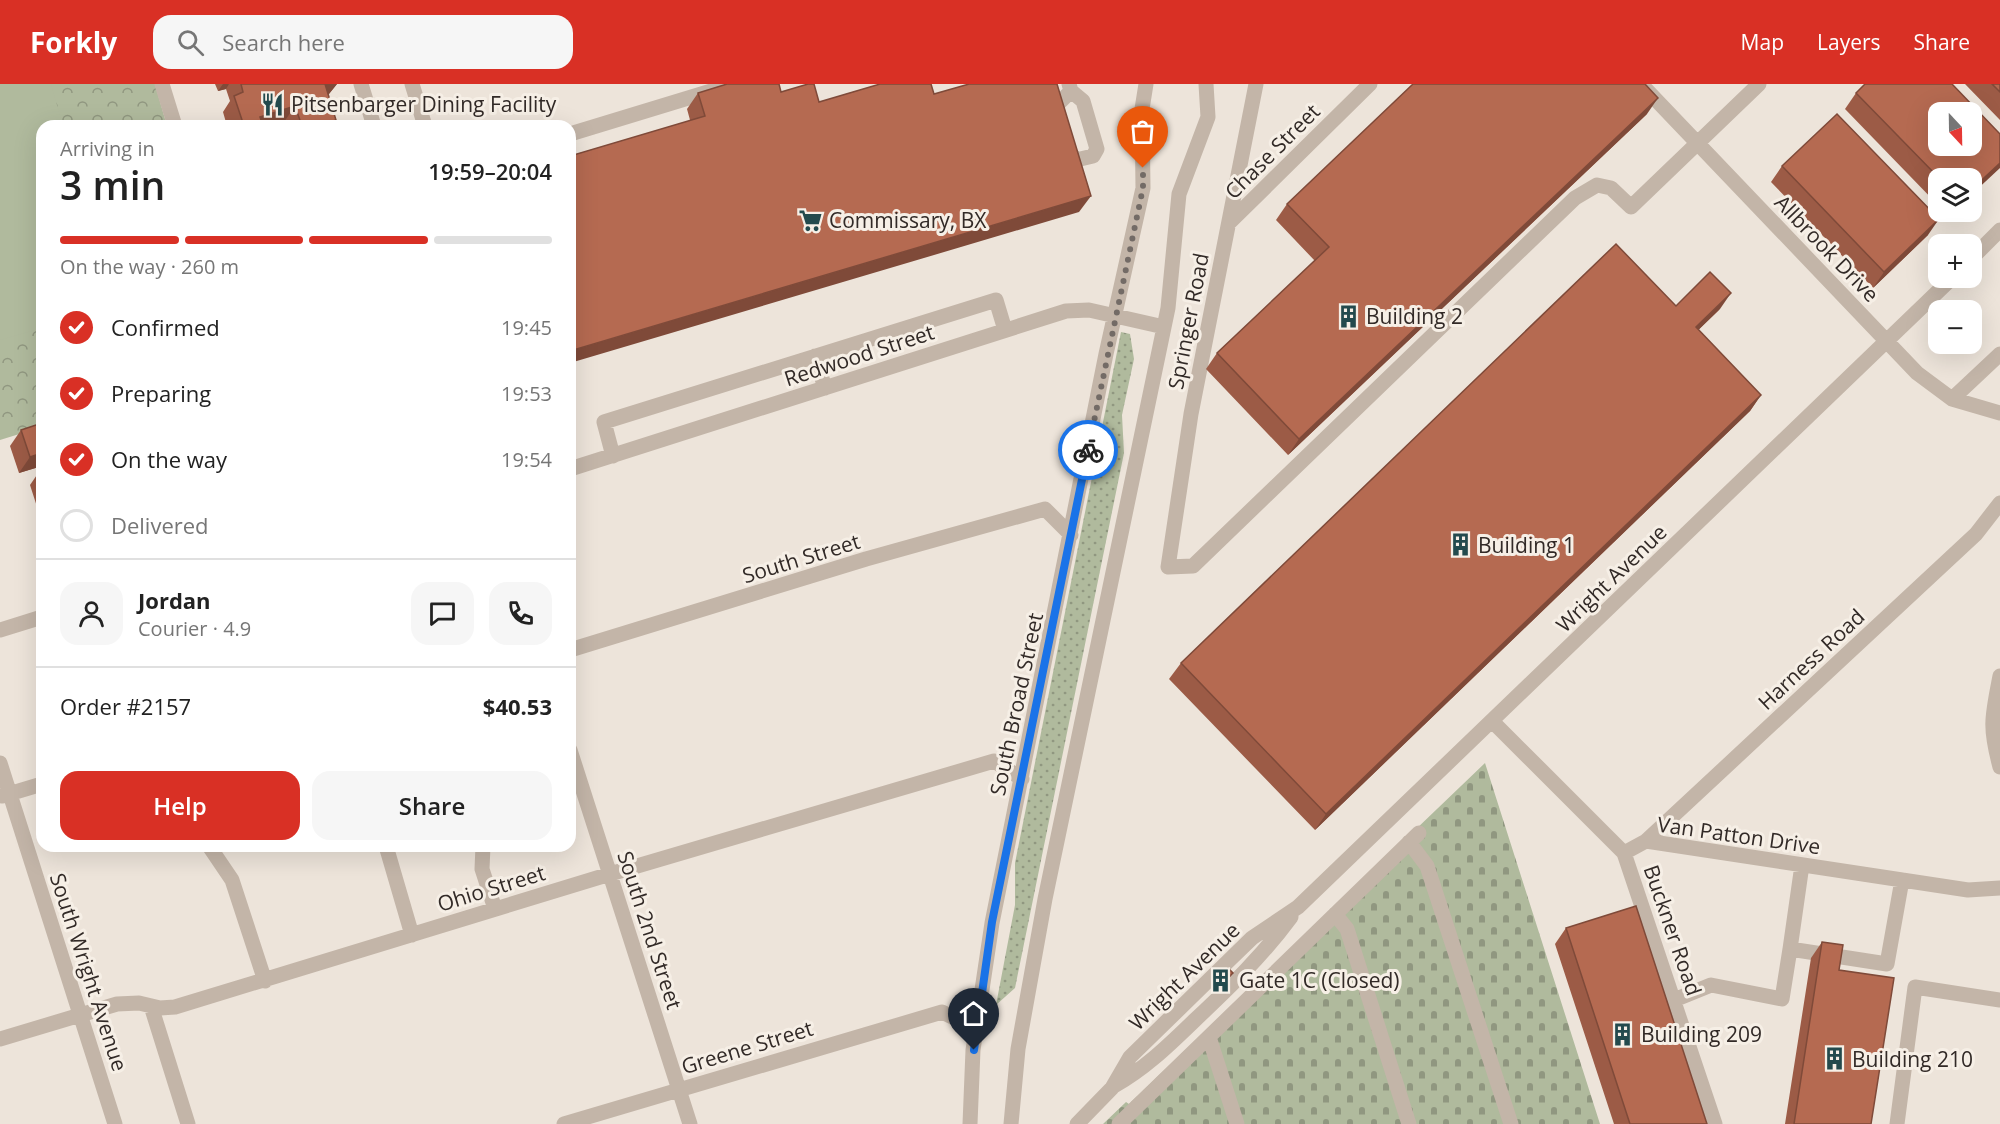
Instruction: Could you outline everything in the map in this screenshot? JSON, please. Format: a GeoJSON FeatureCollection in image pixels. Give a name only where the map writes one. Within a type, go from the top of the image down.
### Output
{"type":"FeatureCollection","features":[{"type":"Feature","properties":{"kind":"street"},"geometry":{"type":"LineString","coordinates":[[162,84],[173,120]]}},
{"type":"Feature","properties":{"kind":"street"},"geometry":{"type":"LineString","coordinates":[[361,84],[372,120]]}},
{"type":"Feature","properties":{"kind":"street"},"geometry":{"type":"LineString","coordinates":[[412,84],[423,120]]}},
{"type":"Feature","properties":{"kind":"street"},"geometry":{"type":"LineString","coordinates":[[576,132],[734,84]]}},
{"type":"Feature","properties":{"kind":"street","name":"South Broad Street"},"geometry":{"type":"LineString","coordinates":[[971,1121],[977,1029],[992,922],[1115,315],[1143,188],[1142,109],[1146,84]]}},
{"type":"Feature","properties":{"kind":"street"},"geometry":{"type":"LineString","coordinates":[[1011,1124],[1018,1049],[1045,899],[1168,308],[1179,194],[1208,117],[1206,84]]}},
{"type":"Feature","properties":{"kind":"street","name":"Springer Road"},"geometry":{"type":"LineString","coordinates":[[1256,84],[1191,414],[1168,567],[1192,566],[1575,198],[1597,185],[1611,188],[1631,207],[1698,143]]}},
{"type":"Feature","properties":{"kind":"street","name":"Chase Street"},"geometry":{"type":"LineString","coordinates":[[1229,223],[1370,84]]}},
{"type":"Feature","properties":{"kind":"street","name":"Allbrook Drive"},"geometry":{"type":"LineString","coordinates":[[1641,84],[1917,373],[1952,399],[2000,413]]}},
{"type":"Feature","properties":{"kind":"street"},"geometry":{"type":"LineString","coordinates":[[1698,143],[1759,84]]}},
{"type":"Feature","properties":{"kind":"street"},"geometry":{"type":"LineString","coordinates":[[1982,248],[2000,230]]}},
{"type":"Feature","properties":{"kind":"street","name":"Wright Avenue"},"geometry":{"type":"LineString","coordinates":[[1077,1124],[1112,1088],[1142,1070],[1230,987],[1267,950],[1298,907],[1942,288]]}},
{"type":"Feature","properties":{"kind":"street"},"geometry":{"type":"LineString","coordinates":[[613,456],[604,422],[996,300],[1005,330]]}},
{"type":"Feature","properties":{"kind":"street","name":"Redwood Street"},"geometry":{"type":"LineString","coordinates":[[576,467],[1065,311],[1089,310],[1164,327]]}},
{"type":"Feature","properties":{"kind":"street"},"geometry":{"type":"LineString","coordinates":[[1952,399],[2000,354]]}},
{"type":"Feature","properties":{"kind":"street"},"geometry":{"type":"LineString","coordinates":[[815,356],[825,388]]}},
{"type":"Feature","properties":{"kind":"street","name":"Harness Road"},"geometry":{"type":"LineString","coordinates":[[1646,841],[1976,534],[2000,503]]}},
{"type":"Feature","properties":{"kind":"street","name":"South Street"},"geometry":{"type":"LineString","coordinates":[[576,648],[866,559],[1045,509],[1071,535]]}},
{"type":"Feature","properties":{"kind":"street"},"geometry":{"type":"LineString","coordinates":[[0,630],[36,619]]}},
{"type":"Feature","properties":{"kind":"street"},"geometry":{"type":"LineString","coordinates":[[2000,676],[1991,718],[1991,735],[2000,767]]}},
{"type":"Feature","properties":{"kind":"street"},"geometry":{"type":"LineString","coordinates":[[1492,721],[1624,853]]}},
{"type":"Feature","properties":{"kind":"street","name":"Ohio Street"},"geometry":{"type":"LineString","coordinates":[[0,1039],[126,1003],[175,1007],[610,874],[994,761],[1022,779]]}},
{"type":"Feature","properties":{"kind":"street","name":"South Wright Avenue"},"geometry":{"type":"LineString","coordinates":[[0,763],[5,795],[81,1015],[115,1124]]}},
{"type":"Feature","properties":{"kind":"street","name":"South 2nd Street"},"geometry":{"type":"LineString","coordinates":[[576,769],[690,1124]]}},
{"type":"Feature","properties":{"kind":"street"},"geometry":{"type":"LineString","coordinates":[[5,795],[36,786]]}},
{"type":"Feature","properties":{"kind":"street"},"geometry":{"type":"LineString","coordinates":[[1119,1124],[1414,838],[1427,866],[1511,1124]]}},
{"type":"Feature","properties":{"kind":"street","name":"Van Patton Drive"},"geometry":{"type":"LineString","coordinates":[[1624,853],[1646,841],[1968,890],[2000,888]]}},
{"type":"Feature","properties":{"kind":"street"},"geometry":{"type":"LineString","coordinates":[[213,852],[232,880],[265,981]]}},
{"type":"Feature","properties":{"kind":"street"},"geometry":{"type":"LineString","coordinates":[[388,852],[412,935]]}},
{"type":"Feature","properties":{"kind":"street"},"geometry":{"type":"LineString","coordinates":[[483,852],[482,869],[495,909]]}},
{"type":"Feature","properties":{"kind":"street","name":"Buckner Road"},"geometry":{"type":"LineString","coordinates":[[1624,853],[1716,1124]]}},
{"type":"Feature","properties":{"kind":"street"},"geometry":{"type":"LineString","coordinates":[[1674,1000],[1711,985],[1782,999],[1802,865]]}},
{"type":"Feature","properties":{"kind":"street"},"geometry":{"type":"LineString","coordinates":[[1790,949],[1887,964],[1902,880]]}},
{"type":"Feature","properties":{"kind":"street"},"geometry":{"type":"LineString","coordinates":[[1335,914],[1347,930],[1409,1124]]}},
{"type":"Feature","properties":{"kind":"street"},"geometry":{"type":"LineString","coordinates":[[1897,1124],[1915,987],[2000,1000]]}},
{"type":"Feature","properties":{"kind":"street"},"geometry":{"type":"LineString","coordinates":[[151,1006],[188,1124]]}},
{"type":"Feature","properties":{"kind":"street","name":"Greene Street"},"geometry":{"type":"LineString","coordinates":[[564,1124],[942,1012],[977,1029]]}},
{"type":"Feature","properties":{"kind":"street"},"geometry":{"type":"LineString","coordinates":[[1209,1037],[1237,1124]]}},
{"type":"Feature","properties":{"kind":"green space"},"geometry":{"type":"Polygon","coordinates":[[[0,84],[155,84],[165,120],[36,120],[36,429],[0,440],[0,84]]]}},
{"type":"Feature","properties":{"kind":"green space"},"geometry":{"type":"Polygon","coordinates":[[[0,84],[51,84],[61,120],[36,120],[36,330],[0,340],[0,84]]]}},
{"type":"Feature","properties":{"kind":"green space"},"geometry":{"type":"Polygon","coordinates":[[[1121,332],[1130,334],[1134,359],[1122,415],[1124,453],[1015,988],[996,1005],[1015,905],[1015,863],[1121,332]]]}},
{"type":"Feature","properties":{"kind":"green space"},"geometry":{"type":"Polygon","coordinates":[[[1485,763],[1600,1124],[1103,1124],[1126,1102],[1129,1104],[1485,763]]]}},
{"type":"Feature","properties":{"kind":"building","name":"Pitsenbarger Dining Facility"},"geometry":{"type":"Polygon","coordinates":[[[241,84],[325,84],[336,120],[300,120],[295,106],[260,117],[261,120],[242,120],[234,96],[243,92],[241,84]]]}},
{"type":"Feature","properties":{"kind":"building","name":"Commissary, BX"},"geometry":{"type":"Polygon","coordinates":[[[727,84],[779,84],[781,92],[814,84],[819,102],[880,84],[931,84],[934,94],[969,84],[1057,84],[1091,196],[576,349],[576,154],[705,116],[698,93],[727,84]]]}},
{"type":"Feature","properties":{"kind":"building","name":"Building 2"},"geometry":{"type":"Polygon","coordinates":[[[1413,84],[1645,84],[1658,98],[1299,439],[1217,353],[1329,247],[1287,204],[1413,84]]]}},
{"type":"Feature","properties":{"kind":"building"},"geometry":{"type":"Polygon","coordinates":[[[1865,84],[1952,84],[1969,102],[1928,102],[1928,156],[1982,156],[1982,115],[2000,134],[2000,163],[1982,180],[1982,168],[1929,168],[1856,93],[1865,84]]]}},
{"type":"Feature","properties":{"kind":"building"},"geometry":{"type":"Polygon","coordinates":[[[1992,84],[2000,84],[2000,92],[1992,84]]]}},
{"type":"Feature","properties":{"kind":"building"},"geometry":{"type":"Polygon","coordinates":[[[1837,114],[1928,208],[1928,222],[1936,222],[1884,272],[1782,166],[1837,114]]]}},
{"type":"Feature","properties":{"kind":"building","name":"Building 1"},"geometry":{"type":"Polygon","coordinates":[[[1616,244],[1676,306],[1710,272],[1731,293],[1696,327],[1761,395],[1326,814],[1181,663],[1616,244]]]}},
{"type":"Feature","properties":{"kind":"building"},"geometry":{"type":"Polygon","coordinates":[[[36,425],[36,455],[30,457],[21,430],[36,425]]]}},
{"type":"Feature","properties":{"kind":"building","name":"Building 209"},"geometry":{"type":"Polygon","coordinates":[[[1636,906],[1707,1124],[1630,1124],[1566,928],[1636,906]]]}},
{"type":"Feature","properties":{"kind":"building","name":"Building 210"},"geometry":{"type":"Polygon","coordinates":[[[1822,942],[1843,945],[1839,970],[1894,978],[1871,1124],[1794,1124],[1822,942]]]}},
{"type":"Feature","properties":{"kind":"building"},"geometry":{"type":"Polygon","coordinates":[[[1228,968],[1233,973],[1221,984],[1216,979],[1228,968]]]}},
{"type":"Feature","properties":{"kind":"way so far"},"geometry":{"type":"LineString","coordinates":[[1088,450],[1106,354],[1143,188],[1143,168]]}},
{"type":"Feature","properties":{"kind":"place","name":"Pitsenbarger Dining Facility"},"geometry":{"type":"Point","coordinates":[273,104]}},
{"type":"Feature","properties":{"kind":"place","name":"Commissary, BX"},"geometry":{"type":"Point","coordinates":[811,220]}},
{"type":"Feature","properties":{"kind":"place","name":"Building 2"},"geometry":{"type":"Point","coordinates":[1348,316]}},
{"type":"Feature","properties":{"kind":"place","name":"Building 1"},"geometry":{"type":"Point","coordinates":[1460,545]}},
{"type":"Feature","properties":{"kind":"place","name":"Gate 1C (Closed)"},"geometry":{"type":"Point","coordinates":[1221,980]}},
{"type":"Feature","properties":{"kind":"place","name":"Building 209"},"geometry":{"type":"Point","coordinates":[1623,1034]}},
{"type":"Feature","properties":{"kind":"place","name":"Building 210"},"geometry":{"type":"Point","coordinates":[1834,1059]}},
{"type":"Feature","properties":{"kind":"route"},"geometry":{"type":"LineString","coordinates":[[974,1050],[992,922],[1088,450]]}}]}
